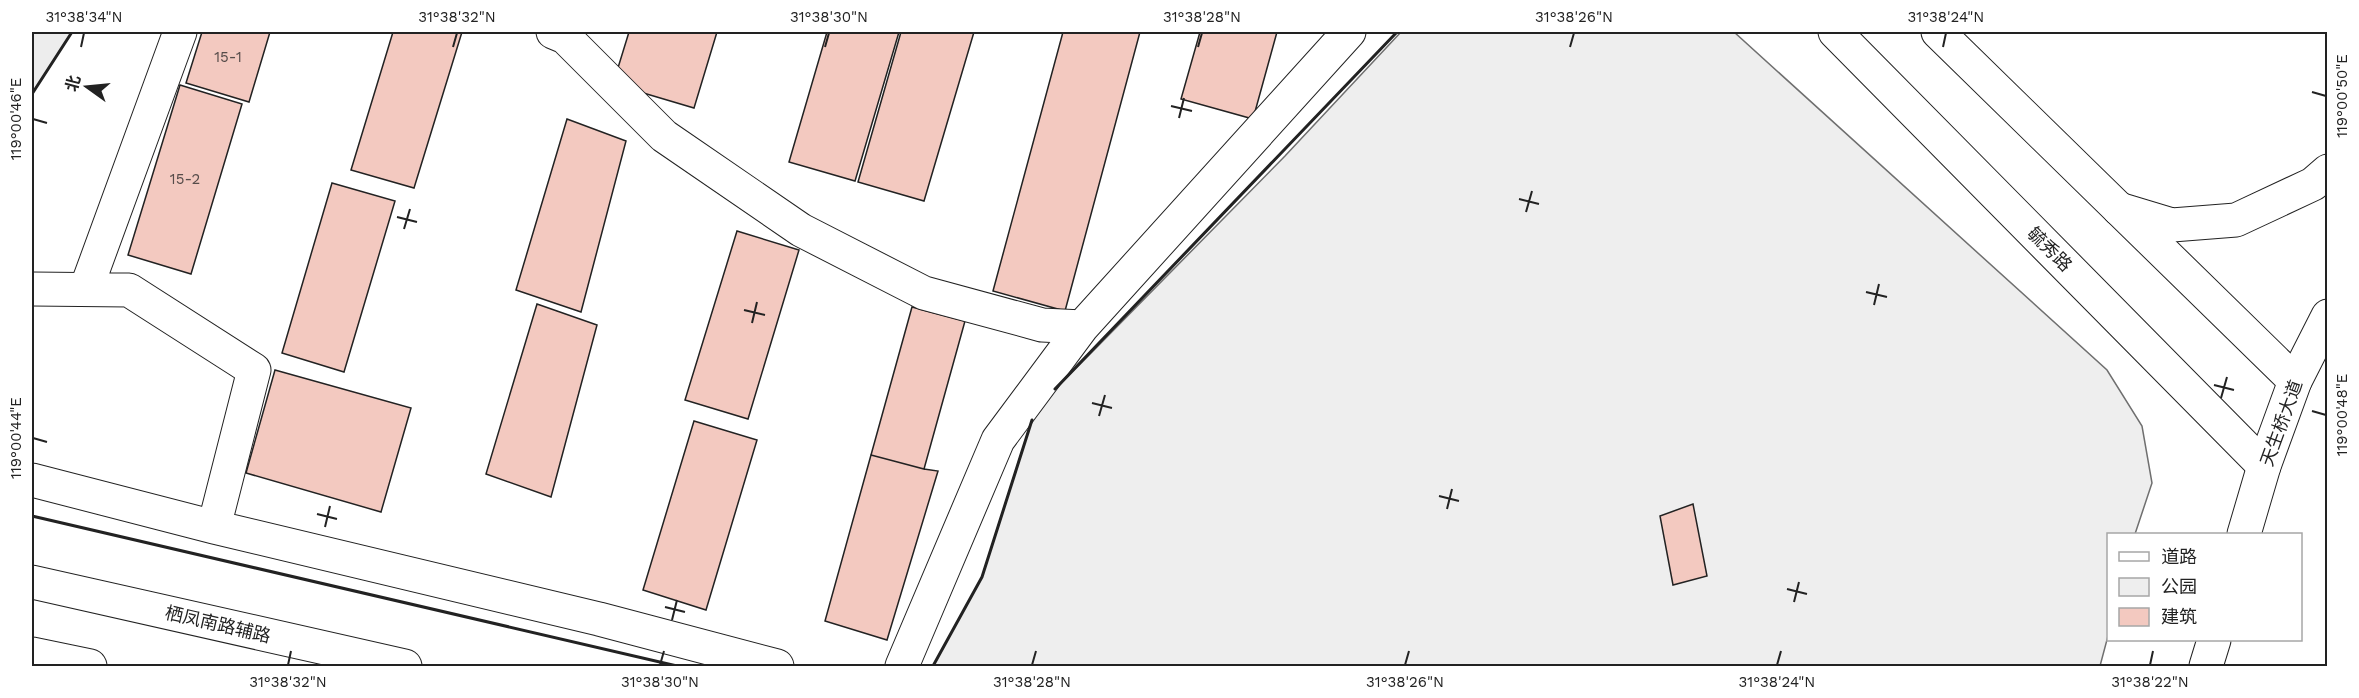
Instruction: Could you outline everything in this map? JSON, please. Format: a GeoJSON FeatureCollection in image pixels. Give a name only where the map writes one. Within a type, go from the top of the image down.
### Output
{"type":"FeatureCollection","features":[{"type":"Feature","properties":{"kind":"street"},"geometry":{"type":"LineString","coordinates":[[86,289],[180,32]]}},
{"type":"Feature","properties":{"kind":"street"},"geometry":{"type":"LineString","coordinates":[[554,32],[565,37],[664,136],[801,230],[924,293],[1042,325],[1082,327]]}},
{"type":"Feature","properties":{"kind":"street"},"geometry":{"type":"LineString","coordinates":[[902,666],[998,440],[1082,327],[1349,32]]}},
{"type":"Feature","properties":{"kind":"street","name":"毓秀路"},"geometry":{"type":"LineString","coordinates":[[1835,32],[2264,466]]}},
{"type":"Feature","properties":{"kind":"street"},"geometry":{"type":"LineString","coordinates":[[1938,32],[2295,381]]}},
{"type":"Feature","properties":{"kind":"street"},"geometry":{"type":"LineString","coordinates":[[2119,209],[2172,225],[2236,220],[2313,184],[2328,171]]}},
{"type":"Feature","properties":{"kind":"street"},"geometry":{"type":"LineString","coordinates":[[32,289],[129,290],[254,370],[214,526]]}},
{"type":"Feature","properties":{"kind":"street","name":"天生桥大道"},"geometry":{"type":"LineString","coordinates":[[2244,533],[2264,466],[2295,381],[2328,316]]}},
{"type":"Feature","properties":{"kind":"street"},"geometry":{"type":"LineString","coordinates":[[32,480],[777,666]]}},
{"type":"Feature","properties":{"kind":"street","name":"栖凤南路辅路"},"geometry":{"type":"LineString","coordinates":[[32,582],[405,666]]}},
{"type":"Feature","properties":{"kind":"street"},"geometry":{"type":"LineString","coordinates":[[2206,666],[2213,641]]}},
{"type":"Feature","properties":{"kind":"street"},"geometry":{"type":"LineString","coordinates":[[32,654],[90,666]]}},
{"type":"Feature","properties":{"kind":"green space"},"geometry":{"type":"Polygon","coordinates":[[[1401,32],[1734,32],[2107,370],[2142,426],[2152,483],[2135,533],[2107,533],[2107,640],[2100,666],[933,666],[982,577],[1035,410],[1285,156],[1401,32]]]}},
{"type":"Feature","properties":{"kind":"shaded area"},"geometry":{"type":"Polygon","coordinates":[[[32,32],[72,32],[32,94],[32,32]]]}},
{"type":"Feature","properties":{"kind":"building"},"geometry":{"type":"Polygon","coordinates":[[[202,32],[270,32],[249,102],[186,83],[202,32]]]}},
{"type":"Feature","properties":{"kind":"building"},"geometry":{"type":"Polygon","coordinates":[[[393,32],[462,32],[414,188],[351,170],[393,32]]]}},
{"type":"Feature","properties":{"kind":"building"},"geometry":{"type":"Polygon","coordinates":[[[629,32],[717,32],[694,108],[613,84],[629,32]]]}},
{"type":"Feature","properties":{"kind":"building"},"geometry":{"type":"Polygon","coordinates":[[[827,32],[899,32],[855,181],[789,162],[827,32]]]}},
{"type":"Feature","properties":{"kind":"building"},"geometry":{"type":"Polygon","coordinates":[[[901,32],[974,32],[924,201],[858,182],[901,32]]]}},
{"type":"Feature","properties":{"kind":"building"},"geometry":{"type":"Polygon","coordinates":[[[1063,32],[1140,32],[1065,311],[993,291],[1063,32]]]}},
{"type":"Feature","properties":{"kind":"building"},"geometry":{"type":"Polygon","coordinates":[[[1200,32],[1277,32],[1253,119],[1181,99],[1200,32]]]}},
{"type":"Feature","properties":{"kind":"building"},"geometry":{"type":"Polygon","coordinates":[[[180,85],[242,104],[191,274],[128,255],[180,85]]]}},
{"type":"Feature","properties":{"kind":"building"},"geometry":{"type":"Polygon","coordinates":[[[567,119],[626,141],[581,312],[516,290],[567,119]]]}},
{"type":"Feature","properties":{"kind":"building"},"geometry":{"type":"Polygon","coordinates":[[[332,183],[395,201],[344,372],[282,353],[332,183]]]}},
{"type":"Feature","properties":{"kind":"building"},"geometry":{"type":"Polygon","coordinates":[[[737,231],[799,250],[748,419],[685,400],[737,231]]]}},
{"type":"Feature","properties":{"kind":"building"},"geometry":{"type":"Polygon","coordinates":[[[537,304],[597,325],[551,497],[486,474],[537,304]]]}},
{"type":"Feature","properties":{"kind":"building"},"geometry":{"type":"Polygon","coordinates":[[[912,307],[965,321],[924,469],[871,455],[912,307]]]}},
{"type":"Feature","properties":{"kind":"building"},"geometry":{"type":"Polygon","coordinates":[[[275,370],[411,408],[381,512],[246,473],[275,370]]]}},
{"type":"Feature","properties":{"kind":"building"},"geometry":{"type":"Polygon","coordinates":[[[694,421],[757,440],[706,610],[643,590],[694,421]]]}},
{"type":"Feature","properties":{"kind":"building"},"geometry":{"type":"Polygon","coordinates":[[[871,455],[938,471],[887,640],[825,621],[871,455]]]}},
{"type":"Feature","properties":{"kind":"building"},"geometry":{"type":"Polygon","coordinates":[[[1693,504],[1707,576],[1673,585],[1660,516],[1693,504]]]}},
{"type":"Feature","properties":{"kind":"wall"},"geometry":{"type":"LineString","coordinates":[[32,94],[72,32]]}},
{"type":"Feature","properties":{"kind":"wall"},"geometry":{"type":"LineString","coordinates":[[1055,389],[1397,32]]}},
{"type":"Feature","properties":{"kind":"wall"},"geometry":{"type":"LineString","coordinates":[[933,666],[982,577],[1032,420]]}},
{"type":"Feature","properties":{"kind":"wall"},"geometry":{"type":"LineString","coordinates":[[32,516],[677,666]]}}]}
